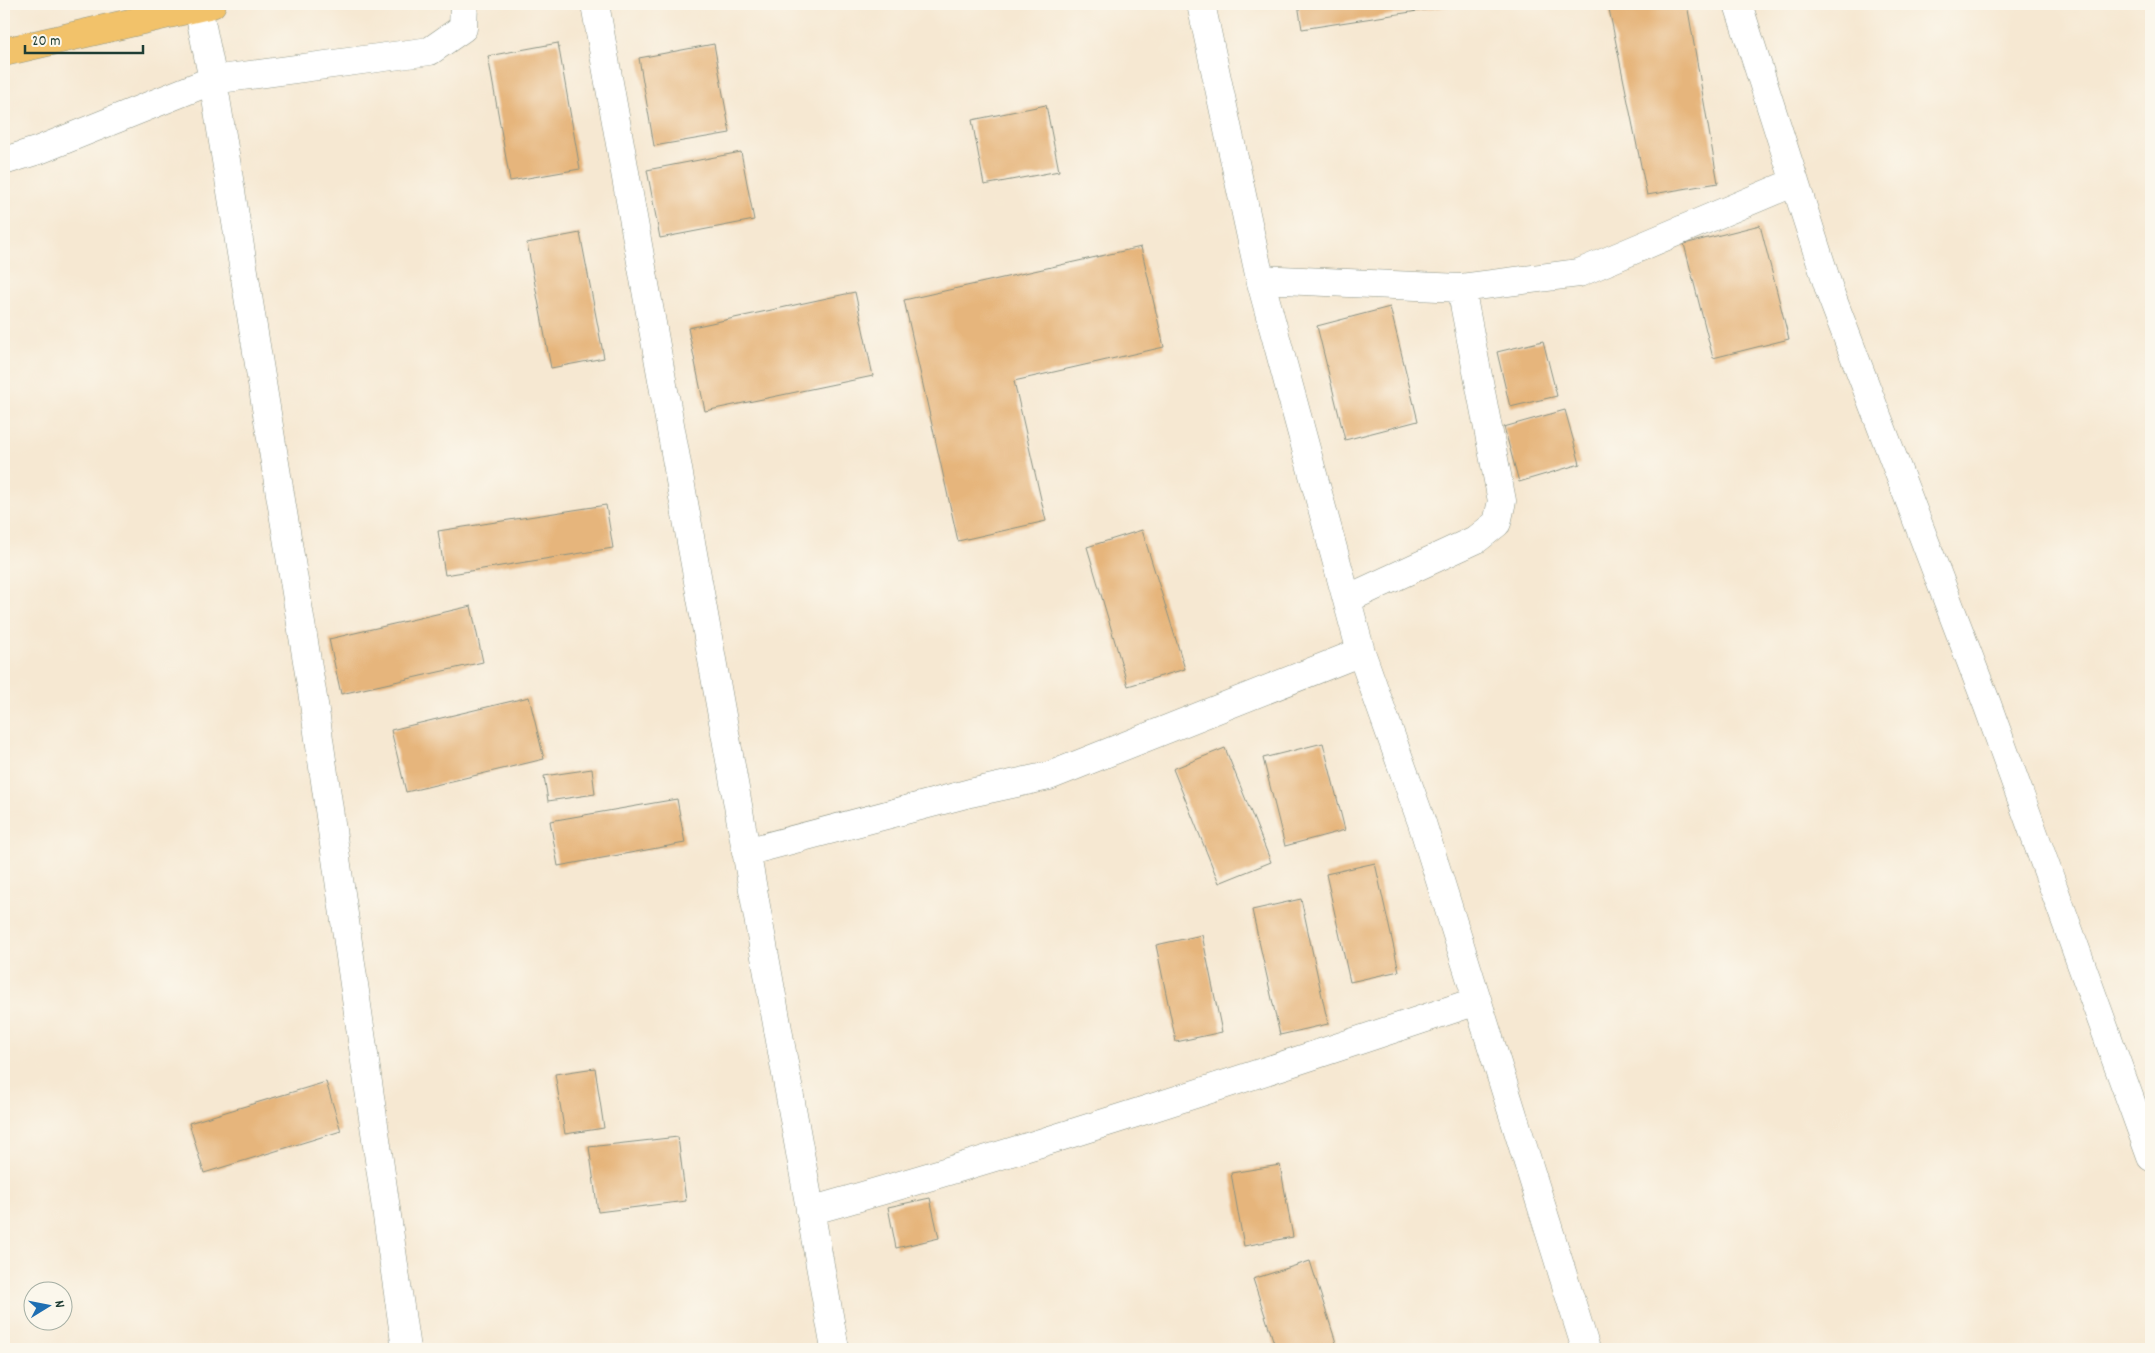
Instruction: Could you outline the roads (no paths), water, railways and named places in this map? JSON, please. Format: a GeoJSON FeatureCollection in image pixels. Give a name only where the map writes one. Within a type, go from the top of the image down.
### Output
{"type":"FeatureCollection","features":[{"type":"Feature","properties":{"kind":"highway"},"geometry":{"type":"LineString","coordinates":[[4,52],[205,5]]}},
{"type":"Feature","properties":{"kind":"street"},"geometry":{"type":"LineString","coordinates":[[4,162],[39,150],[213,80],[430,51],[463,28],[464,4]]}},
{"type":"Feature","properties":{"kind":"street"},"geometry":{"type":"LineString","coordinates":[[596,4],[835,1349]]}},
{"type":"Feature","properties":{"kind":"street"},"geometry":{"type":"LineString","coordinates":[[1201,4],[1260,279],[1361,652],[1422,823],[1586,1349]]}},
{"type":"Feature","properties":{"kind":"street"},"geometry":{"type":"LineString","coordinates":[[1738,4],[1831,295],[1986,704],[2151,1157]]}},
{"type":"Feature","properties":{"kind":"street"},"geometry":{"type":"LineString","coordinates":[[205,5],[213,80],[314,704],[406,1349]]}},
{"type":"Feature","properties":{"kind":"street"},"geometry":{"type":"LineString","coordinates":[[1260,279],[1461,288],[1579,273],[1795,182]]}},
{"type":"Feature","properties":{"kind":"street"},"geometry":{"type":"LineString","coordinates":[[1347,599],[1477,539],[1497,523],[1502,500],[1461,288]]}},
{"type":"Feature","properties":{"kind":"street"},"geometry":{"type":"LineString","coordinates":[[746,852],[970,794],[1049,776],[1361,652]]}},
{"type":"Feature","properties":{"kind":"street"},"geometry":{"type":"LineString","coordinates":[[810,1211],[921,1180],[1233,1082],[1477,1001]]}}]}
